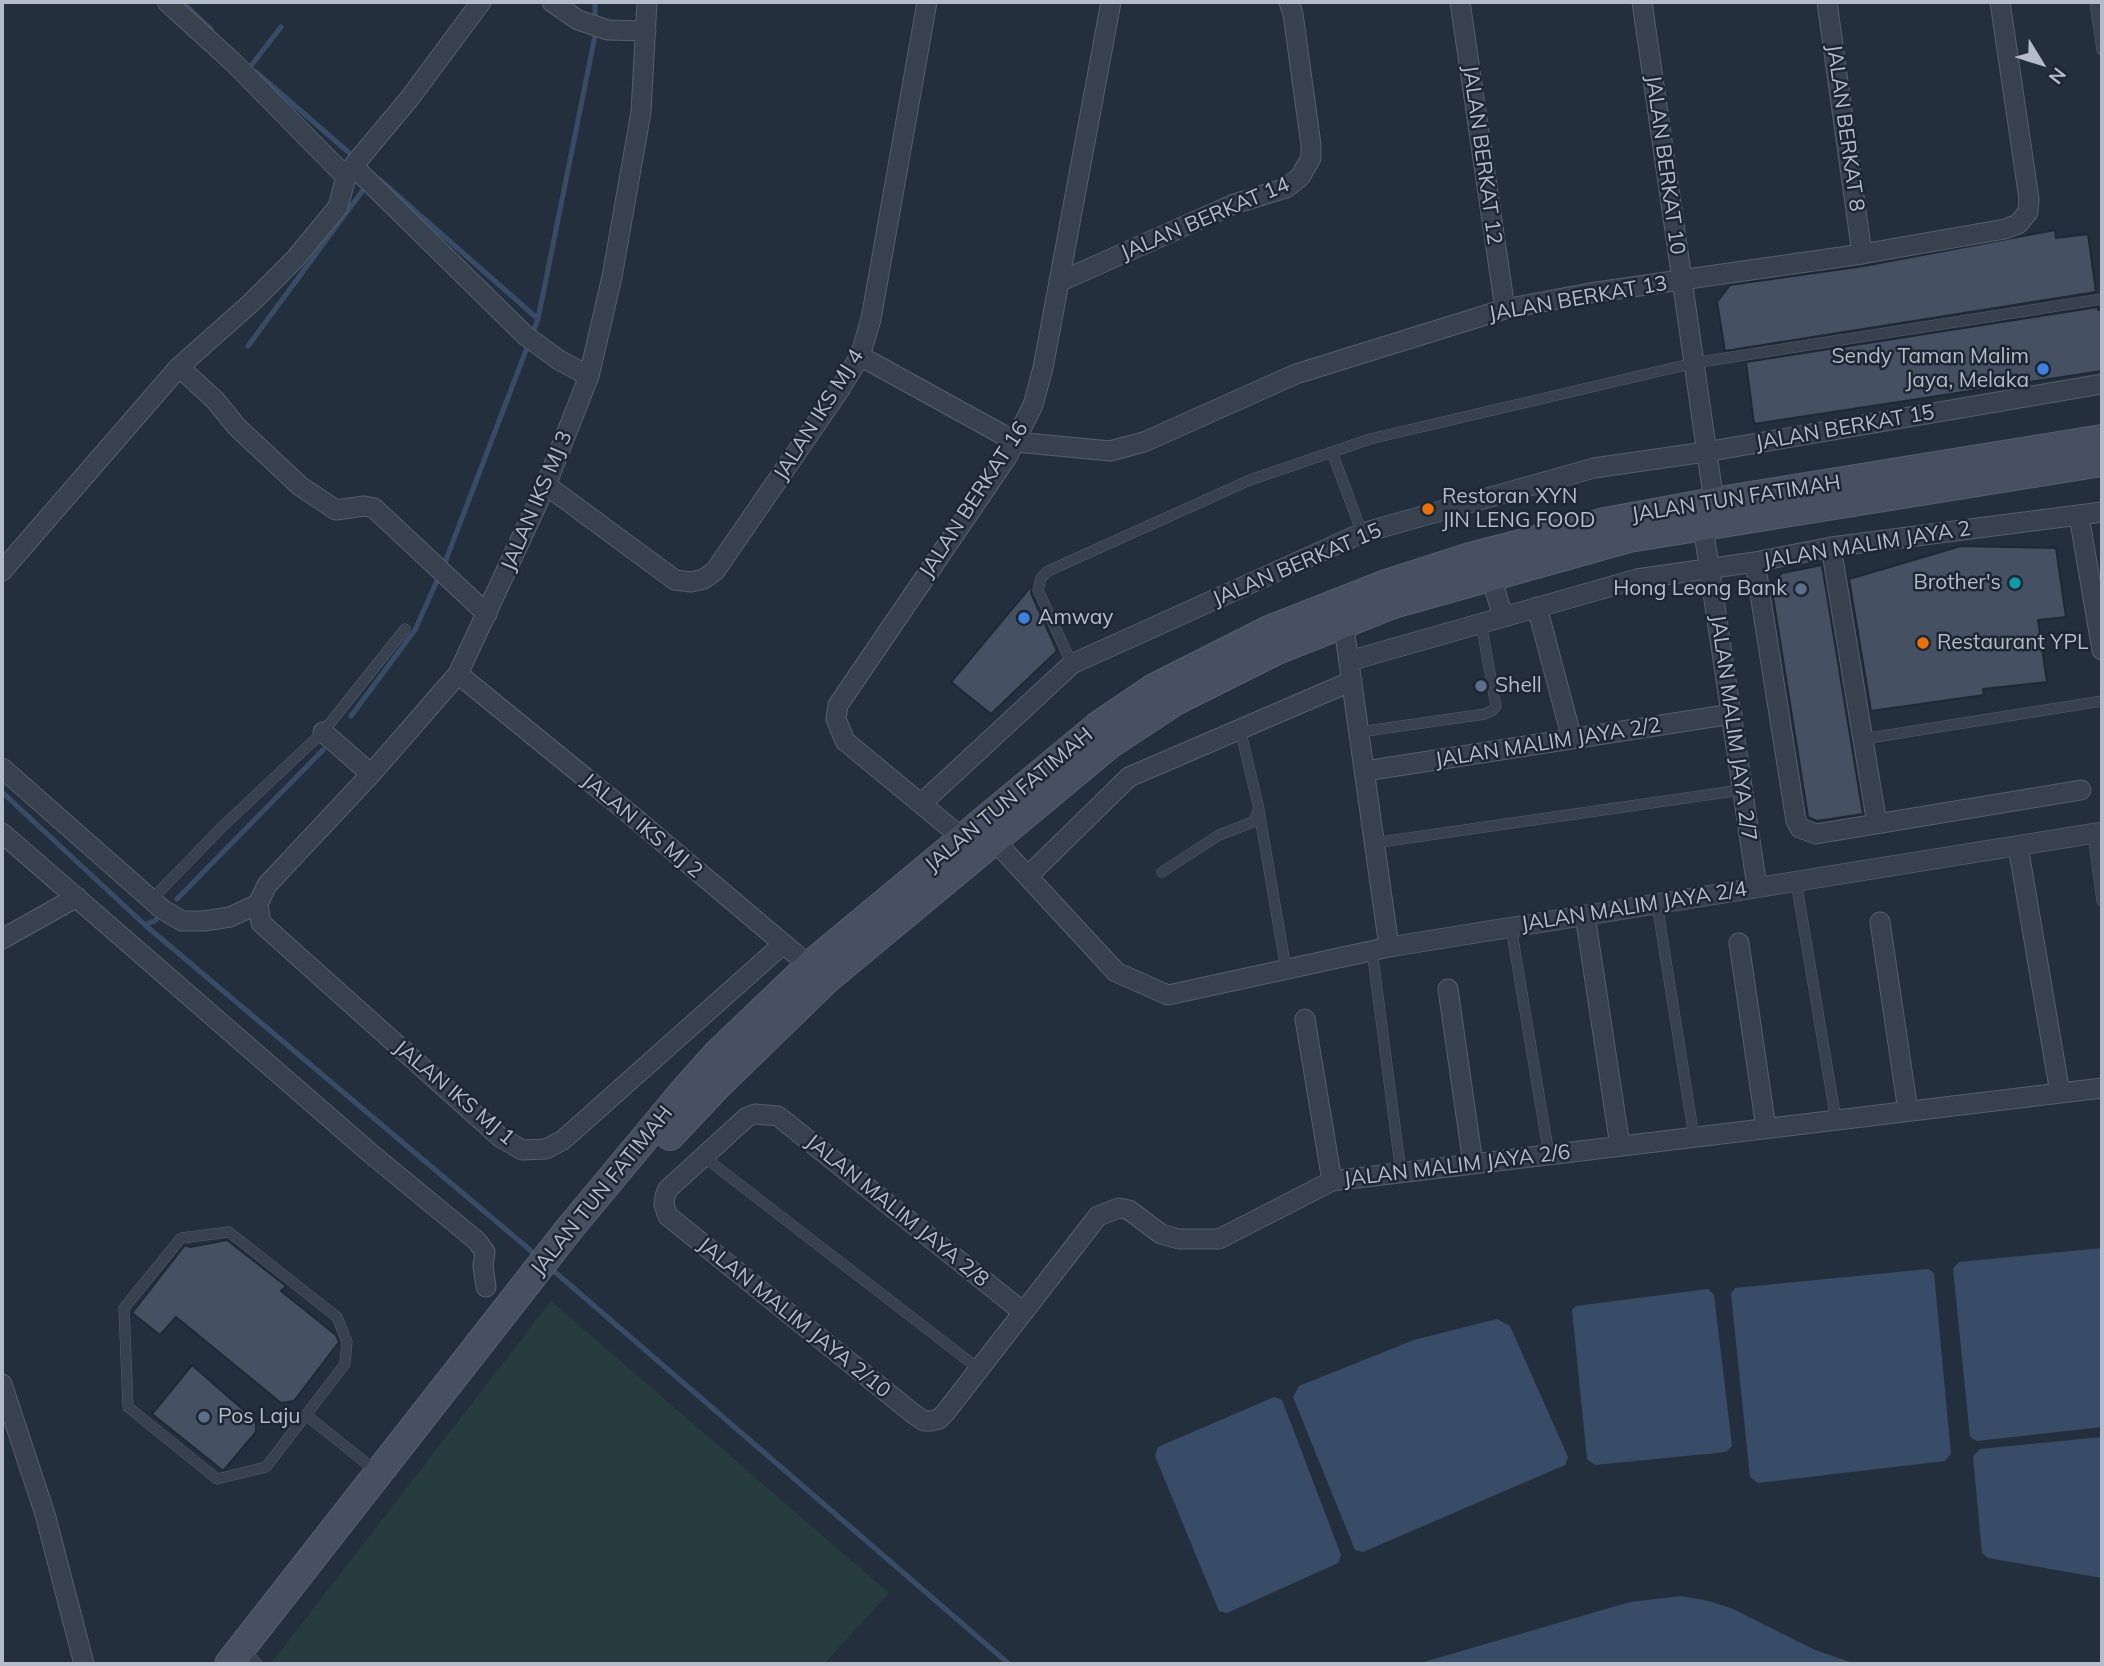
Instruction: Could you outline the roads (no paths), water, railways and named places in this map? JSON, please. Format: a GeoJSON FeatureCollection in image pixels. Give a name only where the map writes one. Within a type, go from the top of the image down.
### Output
{"type":"FeatureCollection","features":[{"type":"Feature","properties":{"kind":"main road","name":"JALAN TUN FATIMAH"},"geometry":{"type":"LineString","coordinates":[[1342,613],[1393,604],[1708,514],[2102,439]]}},
{"type":"Feature","properties":{"kind":"main road","name":"JALAN TUN FATIMAH"},"geometry":{"type":"LineString","coordinates":[[248,1663],[380,1474],[533,1288],[684,1091],[718,1053],[979,843],[1110,744],[1164,708],[1277,650],[1386,584],[1471,557],[1626,517],[1708,514],[2102,463]]}},
{"type":"Feature","properties":{"kind":"main road","name":"JALAN TUN FATIMAH"},"geometry":{"type":"LineString","coordinates":[[248,1663],[533,1288]]}},
{"type":"Feature","properties":{"kind":"street"},"geometry":{"type":"LineString","coordinates":[[167,2],[526,336],[559,360],[589,376]]}},
{"type":"Feature","properties":{"kind":"street"},"geometry":{"type":"LineString","coordinates":[[2,571],[179,367],[252,302],[295,259],[338,207],[349,172],[409,99],[481,2]]}},
{"type":"Feature","properties":{"kind":"street"},"geometry":{"type":"LineString","coordinates":[[552,2],[578,20],[608,30],[646,31]]}},
{"type":"Feature","properties":{"kind":"street","name":"JALAN IKS MJ 3"},"geometry":{"type":"LineString","coordinates":[[260,913],[267,885],[371,774],[458,674],[547,485],[589,376],[614,265],[641,113],[647,2]]}},
{"type":"Feature","properties":{"kind":"street","name":"JALAN IKS MJ 4"},"geometry":{"type":"LineString","coordinates":[[547,485],[675,580],[691,582],[704,579],[715,571],[860,356],[871,319],[927,2]]}},
{"type":"Feature","properties":{"kind":"street","name":"JALAN BERKAT 16"},"geometry":{"type":"LineString","coordinates":[[1111,2],[1059,282],[1033,405],[1016,442],[838,705],[836,719],[845,741],[922,803],[1028,876],[1116,972],[1168,995]]}},
{"type":"Feature","properties":{"kind":"street","name":"JALAN BERKAT 14"},"geometry":{"type":"LineString","coordinates":[[1059,282],[1234,204],[1286,188],[1300,177],[1311,158],[1311,145],[1293,13],[1289,2]]}},
{"type":"Feature","properties":{"kind":"street","name":"JALAN BERKAT 12"},"geometry":{"type":"LineString","coordinates":[[1460,2],[1505,309]]}},
{"type":"Feature","properties":{"kind":"street","name":"JALAN BERKAT 10"},"geometry":{"type":"LineString","coordinates":[[1642,2],[1694,363],[1705,452],[1708,514]]}},
{"type":"Feature","properties":{"kind":"street","name":"JALAN BERKAT 8"},"geometry":{"type":"LineString","coordinates":[[1827,2],[1862,254]]}},
{"type":"Feature","properties":{"kind":"street","name":"JALAN BERKAT 13"},"geometry":{"type":"LineString","coordinates":[[1016,442],[1098,451],[1129,448],[1296,374],[1505,309],[1590,293],[1862,254],[2005,229],[2018,224],[2028,212],[2029,199],[2000,2]]}},
{"type":"Feature","properties":{"kind":"street"},"geometry":{"type":"LineString","coordinates":[[860,356],[1016,442]]}},
{"type":"Feature","properties":{"kind":"street"},"geometry":{"type":"LineString","coordinates":[[179,367],[215,400],[237,427],[300,486],[336,510],[364,506],[374,508],[487,614]]}},
{"type":"Feature","properties":{"kind":"street","name":"JALAN BERKAT 15"},"geometry":{"type":"LineString","coordinates":[[922,803],[1072,664],[1362,533],[1594,468],[1705,452],[2102,384]]}},
{"type":"Feature","properties":{"kind":"street","name":"JALAN MALIM JAYA 2"},"geometry":{"type":"LineString","coordinates":[[1349,661],[1637,579],[1755,562],[1831,547],[2102,512]]}},
{"type":"Feature","properties":{"kind":"street","name":"JALAN MALIM JAYA 2/7"},"geometry":{"type":"LineString","coordinates":[[1708,514],[1710,569],[1757,887]]}},
{"type":"Feature","properties":{"kind":"street"},"geometry":{"type":"LineString","coordinates":[[2080,516],[2102,650]]}},
{"type":"Feature","properties":{"kind":"street"},"geometry":{"type":"LineString","coordinates":[[1831,547],[1877,824]]}},
{"type":"Feature","properties":{"kind":"street"},"geometry":{"type":"LineString","coordinates":[[1755,562],[1796,821],[1800,828],[1816,834],[2081,789]]}},
{"type":"Feature","properties":{"kind":"street"},"geometry":{"type":"LineString","coordinates":[[1491,576],[1503,617]]}},
{"type":"Feature","properties":{"kind":"street"},"geometry":{"type":"LineString","coordinates":[[1537,607],[1572,739]]}},
{"type":"Feature","properties":{"kind":"street"},"geometry":{"type":"LineString","coordinates":[[1342,613],[1374,843],[1380,948]]}},
{"type":"Feature","properties":{"kind":"street","name":"JALAN IKS MJ 2"},"geometry":{"type":"LineString","coordinates":[[458,674],[631,815],[817,973]]}},
{"type":"Feature","properties":{"kind":"street"},"geometry":{"type":"LineString","coordinates":[[1028,876],[1129,777],[1352,681]]}},
{"type":"Feature","properties":{"kind":"street","name":"JALAN MALIM JAYA 2/2"},"geometry":{"type":"LineString","coordinates":[[1364,771],[1732,714]]}},
{"type":"Feature","properties":{"kind":"street"},"geometry":{"type":"LineString","coordinates":[[323,732],[371,774]]}},
{"type":"Feature","properties":{"kind":"street"},"geometry":{"type":"LineString","coordinates":[[2,768],[162,909],[182,920],[205,921],[260,913]]}},
{"type":"Feature","properties":{"kind":"street"},"geometry":{"type":"LineString","coordinates":[[2,833],[369,1152],[477,1241],[485,1251],[486,1287]]}},
{"type":"Feature","properties":{"kind":"street","name":"JALAN MALIM JAYA 2/4"},"geometry":{"type":"LineString","coordinates":[[1168,995],[1380,948],[2098,833]]}},
{"type":"Feature","properties":{"kind":"street"},"geometry":{"type":"LineString","coordinates":[[2018,846],[2060,1093]]}},
{"type":"Feature","properties":{"kind":"street"},"geometry":{"type":"LineString","coordinates":[[2,939],[77,897]]}},
{"type":"Feature","properties":{"kind":"street","name":"JALAN IKS MJ 1"},"geometry":{"type":"LineString","coordinates":[[260,913],[500,1137],[522,1150],[546,1149],[564,1140],[782,945]]}},
{"type":"Feature","properties":{"kind":"street"},"geometry":{"type":"LineString","coordinates":[[1585,915],[1620,1146]]}},
{"type":"Feature","properties":{"kind":"street"},"geometry":{"type":"LineString","coordinates":[[1880,922],[1908,1111]]}},
{"type":"Feature","properties":{"kind":"street"},"geometry":{"type":"LineString","coordinates":[[1739,943],[1766,1128]]}},
{"type":"Feature","properties":{"kind":"street"},"geometry":{"type":"LineString","coordinates":[[1448,989],[1473,1164]]}},
{"type":"Feature","properties":{"kind":"street"},"geometry":{"type":"LineString","coordinates":[[1305,1019],[1332,1181]]}},
{"type":"Feature","properties":{"kind":"street","name":"JALAN MALIM JAYA 2/6"},"geometry":{"type":"LineString","coordinates":[[931,1421],[939,1419],[945,1413],[1098,1216],[1119,1208],[1129,1210],[1161,1234],[1179,1240],[1219,1239],[1332,1181],[2102,1088]]}},
{"type":"Feature","properties":{"kind":"street","name":"JALAN MALIM JAYA 2/8"},"geometry":{"type":"LineString","coordinates":[[704,1157],[747,1117],[755,1114],[778,1116],[1023,1312]]}},
{"type":"Feature","properties":{"kind":"street","name":"JALAN MALIM JAYA 2/10"},"geometry":{"type":"LineString","coordinates":[[704,1157],[668,1189],[664,1205],[667,1216],[915,1415],[924,1421],[931,1421]]}},
{"type":"Feature","properties":{"kind":"street"},"geometry":{"type":"LineString","coordinates":[[2,1384],[45,1514],[84,1664]]}},
{"type":"Feature","properties":{"kind":"lane"},"geometry":{"type":"LineString","coordinates":[[2095,2],[2102,50]]}},
{"type":"Feature","properties":{"kind":"lane"},"geometry":{"type":"LineString","coordinates":[[1072,664],[1038,590],[1041,578],[1048,571],[1250,480],[1370,439],[1694,363],[2102,299]]}},
{"type":"Feature","properties":{"kind":"lane"},"geometry":{"type":"LineString","coordinates":[[1332,452],[1362,533]]}},
{"type":"Feature","properties":{"kind":"lane"},"geometry":{"type":"LineString","coordinates":[[1359,732],[1485,714],[1493,710],[1496,706],[1480,623]]}},
{"type":"Feature","properties":{"kind":"lane"},"geometry":{"type":"LineString","coordinates":[[151,900],[223,826],[323,732],[405,629]]}},
{"type":"Feature","properties":{"kind":"lane"},"geometry":{"type":"LineString","coordinates":[[1863,739],[2102,701]]}},
{"type":"Feature","properties":{"kind":"lane"},"geometry":{"type":"LineString","coordinates":[[1240,729],[1259,809],[1286,969]]}},
{"type":"Feature","properties":{"kind":"lane"},"geometry":{"type":"LineString","coordinates":[[1374,843],[1741,790]]}},
{"type":"Feature","properties":{"kind":"lane"},"geometry":{"type":"LineString","coordinates":[[1162,872],[1219,835],[1253,822],[1259,809]]}},
{"type":"Feature","properties":{"kind":"lane"},"geometry":{"type":"LineString","coordinates":[[2098,833],[2102,901]]}},
{"type":"Feature","properties":{"kind":"lane"},"geometry":{"type":"LineString","coordinates":[[1796,881],[1836,1120]]}},
{"type":"Feature","properties":{"kind":"lane"},"geometry":{"type":"LineString","coordinates":[[1657,904],[1694,1137]]}},
{"type":"Feature","properties":{"kind":"lane"},"geometry":{"type":"LineString","coordinates":[[1511,927],[1549,1155]]}},
{"type":"Feature","properties":{"kind":"lane"},"geometry":{"type":"LineString","coordinates":[[1380,948],[1401,1173]]}},
{"type":"Feature","properties":{"kind":"lane"},"geometry":{"type":"LineString","coordinates":[[704,1157],[979,1369]]}},
{"type":"Feature","properties":{"kind":"lane"},"geometry":{"type":"LineString","coordinates":[[229,1232],[337,1317],[347,1342],[345,1364],[306,1415],[266,1467],[217,1479],[128,1407],[124,1308],[181,1238],[229,1232]]}},
{"type":"Feature","properties":{"kind":"lane"},"geometry":{"type":"LineString","coordinates":[[306,1415],[380,1474]]}},
{"type":"Feature","properties":{"kind":"water"},"geometry":{"type":"Polygon","coordinates":[[[2102,1248],[2102,1427],[1977,1441],[1970,1437],[1953,1269],[1959,1262],[2102,1248]]]}},
{"type":"Feature","properties":{"kind":"water"},"geometry":{"type":"Polygon","coordinates":[[[1928,1269],[1934,1273],[1951,1454],[1945,1461],[1758,1483],[1750,1477],[1731,1294],[1735,1288],[1928,1269]]]}},
{"type":"Feature","properties":{"kind":"water"},"geometry":{"type":"Polygon","coordinates":[[[1708,1289],[1714,1295],[1732,1446],[1726,1452],[1595,1465],[1587,1459],[1572,1310],[1576,1306],[1708,1289]]]}},
{"type":"Feature","properties":{"kind":"water"},"geometry":{"type":"Polygon","coordinates":[[[1497,1319],[1510,1326],[1568,1457],[1565,1465],[1363,1552],[1355,1550],[1293,1397],[1299,1386],[1414,1340],[1497,1319]]]}},
{"type":"Feature","properties":{"kind":"water"},"geometry":{"type":"Polygon","coordinates":[[[1274,1397],[1282,1400],[1341,1555],[1338,1563],[1227,1613],[1219,1611],[1155,1456],[1158,1447],[1274,1397]]]}},
{"type":"Feature","properties":{"kind":"water"},"geometry":{"type":"Polygon","coordinates":[[[2102,1437],[2102,1578],[1988,1558],[1982,1553],[1973,1456],[1980,1449],[2102,1437]]]}},
{"type":"Feature","properties":{"kind":"water"},"geometry":{"type":"Polygon","coordinates":[[[1681,1596],[1733,1609],[1815,1650],[1856,1664],[1417,1664],[1630,1602],[1681,1596]]]}},
{"type":"Feature","properties":{"kind":"waterway"},"geometry":{"type":"LineString","coordinates":[[182,2],[211,29]]}},
{"type":"Feature","properties":{"kind":"waterway"},"geometry":{"type":"LineString","coordinates":[[595,2],[595,21]]}},
{"type":"Feature","properties":{"kind":"waterway"},"geometry":{"type":"LineString","coordinates":[[250,67],[281,27]]}},
{"type":"Feature","properties":{"kind":"waterway"},"geometry":{"type":"LineString","coordinates":[[351,716],[415,630],[444,565],[538,319],[596,31]]}},
{"type":"Feature","properties":{"kind":"waterway"},"geometry":{"type":"LineString","coordinates":[[256,72],[354,157]]}},
{"type":"Feature","properties":{"kind":"waterway"},"geometry":{"type":"LineString","coordinates":[[380,180],[538,319]]}},
{"type":"Feature","properties":{"kind":"waterway"},"geometry":{"type":"LineString","coordinates":[[248,346],[366,186]]}},
{"type":"Feature","properties":{"kind":"waterway"},"geometry":{"type":"LineString","coordinates":[[177,899],[323,750]]}},
{"type":"Feature","properties":{"kind":"waterway"},"geometry":{"type":"LineString","coordinates":[[2,792],[145,925],[536,1255]]}},
{"type":"Feature","properties":{"kind":"waterway"},"geometry":{"type":"LineString","coordinates":[[145,925],[156,920]]}},
{"type":"Feature","properties":{"kind":"waterway"},"geometry":{"type":"LineString","coordinates":[[548,1266],[1009,1664]]}},
{"type":"Feature","properties":{"kind":"place","name":"Sendy Taman Malim Jaya, Melaka"},"geometry":{"type":"Point","coordinates":[2043,369]}},
{"type":"Feature","properties":{"kind":"place","name":"Restoran XYN JIN LENG FOOD"},"geometry":{"type":"Point","coordinates":[1428,509]}},
{"type":"Feature","properties":{"kind":"place","name":"Brother's"},"geometry":{"type":"Point","coordinates":[2015,583]}},
{"type":"Feature","properties":{"kind":"place","name":"Hong Leong Bank"},"geometry":{"type":"Point","coordinates":[1801,589]}},
{"type":"Feature","properties":{"kind":"place","name":"Amway"},"geometry":{"type":"Point","coordinates":[1024,618]}},
{"type":"Feature","properties":{"kind":"place","name":"Restaurant YPL"},"geometry":{"type":"Point","coordinates":[1923,643]}},
{"type":"Feature","properties":{"kind":"place","name":"Shell"},"geometry":{"type":"Point","coordinates":[1481,686]}},
{"type":"Feature","properties":{"kind":"place","name":"Pos Laju"},"geometry":{"type":"Point","coordinates":[204,1417]}}]}
